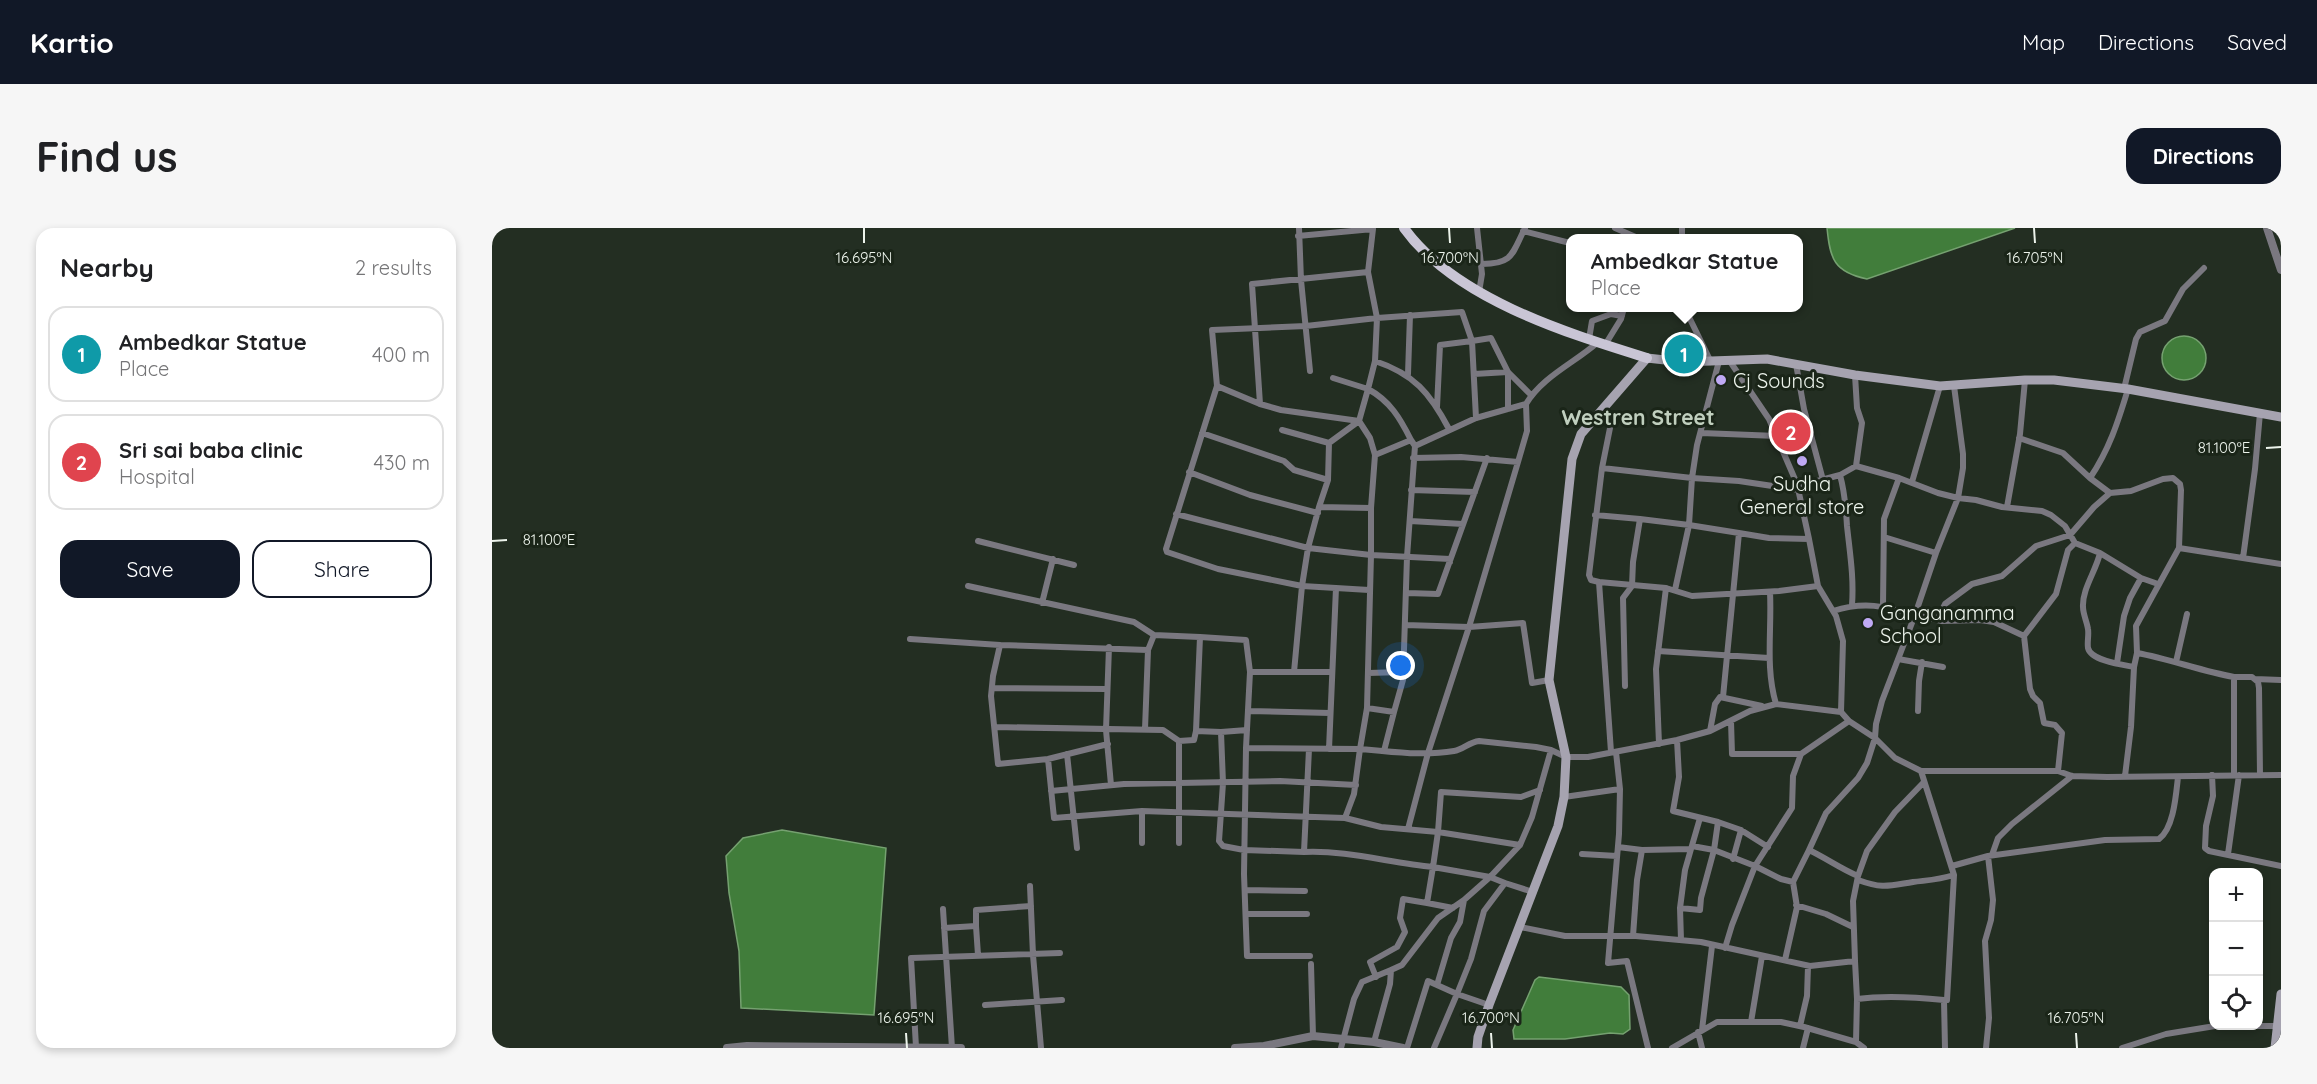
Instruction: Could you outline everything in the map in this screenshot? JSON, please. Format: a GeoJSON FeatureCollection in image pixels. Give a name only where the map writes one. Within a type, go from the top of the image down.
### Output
{"type":"FeatureCollection","features":[{"type":"Feature","properties":{"kind":"main road"},"geometry":{"type":"LineString","coordinates":[[1404,228],[1419,247],[1493,301],[1597,342],[1647,358],[1720,361],[1767,359],[1855,375],[1940,386],[2054,380],[2126,389],[2281,417]]}},
{"type":"Feature","properties":{"kind":"main road"},"geometry":{"type":"LineString","coordinates":[[1477,1048],[1478,1037],[1489,1005],[1558,826],[1564,797],[1566,757],[1549,681],[1572,459],[1581,434],[1647,358]]}},
{"type":"Feature","properties":{"kind":"main road"},"geometry":{"type":"LineString","coordinates":[[2277,1045],[2281,994]]}},
{"type":"Feature","properties":{"kind":"street"},"geometry":{"type":"LineString","coordinates":[[1299,228],[1301,280],[1310,371]]}},
{"type":"Feature","properties":{"kind":"street"},"geometry":{"type":"LineString","coordinates":[[1477,228],[1482,264],[1482,283],[1479,292]]}},
{"type":"Feature","properties":{"kind":"street"},"geometry":{"type":"LineString","coordinates":[[1615,228],[1629,234]]}},
{"type":"Feature","properties":{"kind":"street"},"geometry":{"type":"LineString","coordinates":[[2267,228],[2281,270]]}},
{"type":"Feature","properties":{"kind":"street"},"geometry":{"type":"LineString","coordinates":[[1298,236],[1373,229],[1368,272],[1377,318],[1375,361],[1359,421],[1329,443]]}},
{"type":"Feature","properties":{"kind":"street"},"geometry":{"type":"LineString","coordinates":[[1482,264],[1499,263],[1506,260],[1524,230],[1566,242]]}},
{"type":"Feature","properties":{"kind":"street"},"geometry":{"type":"LineString","coordinates":[[2090,478],[2105,456],[2115,432],[2136,339],[2140,332],[2165,321],[2182,289],[2204,268]]}},
{"type":"Feature","properties":{"kind":"street"},"geometry":{"type":"LineString","coordinates":[[1260,404],[1252,284],[1368,272]]}},
{"type":"Feature","properties":{"kind":"street"},"geometry":{"type":"LineString","coordinates":[[1369,590],[1302,586],[1218,569],[1167,552],[1176,514],[1217,386],[1212,330],[1306,326],[1462,312],[1472,341],[1476,418]]}},
{"type":"Feature","properties":{"kind":"street"},"geometry":{"type":"LineString","coordinates":[[1408,829],[1428,753],[1469,627],[1527,431],[1526,404],[1531,395],[1556,372],[1581,357],[1597,342],[1622,316],[1623,312]]}},
{"type":"Feature","properties":{"kind":"street"},"geometry":{"type":"LineString","coordinates":[[1688,312],[1689,317],[1720,361],[1769,419],[1798,488],[1818,586],[1833,611],[1843,641],[1841,712]]}},
{"type":"Feature","properties":{"kind":"street"},"geometry":{"type":"LineString","coordinates":[[1597,342],[1592,321],[1611,314],[1622,316]]}},
{"type":"Feature","properties":{"kind":"street"},"geometry":{"type":"LineString","coordinates":[[1408,374],[1410,315]]}},
{"type":"Feature","properties":{"kind":"street"},"geometry":{"type":"LineString","coordinates":[[1437,407],[1440,345],[1491,338],[1508,372],[1531,395]]}},
{"type":"Feature","properties":{"kind":"street"},"geometry":{"type":"LineString","coordinates":[[1375,361],[1408,374],[1437,407],[1449,429]]}},
{"type":"Feature","properties":{"kind":"street"},"geometry":{"type":"LineString","coordinates":[[1675,590],[1689,525],[1692,478],[1720,361]]}},
{"type":"Feature","properties":{"kind":"street"},"geometry":{"type":"LineString","coordinates":[[1796,364],[1804,409],[1823,480]]}},
{"type":"Feature","properties":{"kind":"street"},"geometry":{"type":"LineString","coordinates":[[1474,374],[1508,372]]}},
{"type":"Feature","properties":{"kind":"street"},"geometry":{"type":"LineString","coordinates":[[1508,372],[1508,409]]}},
{"type":"Feature","properties":{"kind":"street"},"geometry":{"type":"LineString","coordinates":[[1855,375],[1857,408],[1862,423],[1856,466]]}},
{"type":"Feature","properties":{"kind":"street"},"geometry":{"type":"LineString","coordinates":[[1333,378],[1368,389],[1382,397],[1393,408],[1415,446],[1407,557],[1403,672],[1384,751]]}},
{"type":"Feature","properties":{"kind":"street"},"geometry":{"type":"LineString","coordinates":[[2007,507],[2019,438],[2025,380]]}},
{"type":"Feature","properties":{"kind":"street"},"geometry":{"type":"LineString","coordinates":[[1217,386],[1260,404],[1298,413],[1359,421],[1370,438],[1375,456],[1371,508],[1367,708],[1356,785],[1345,818]]}},
{"type":"Feature","properties":{"kind":"street"},"geometry":{"type":"LineString","coordinates":[[1912,482],[1940,386]]}},
{"type":"Feature","properties":{"kind":"street"},"geometry":{"type":"LineString","coordinates":[[1785,960],[1794,927],[1796,905],[1793,882],[1826,813],[1858,777],[1867,763],[1875,738],[1882,701],[1958,498],[1963,454],[1954,386]]}},
{"type":"Feature","properties":{"kind":"street"},"geometry":{"type":"LineString","coordinates":[[1415,446],[1476,418],[1526,404]]}},
{"type":"Feature","properties":{"kind":"street"},"geometry":{"type":"LineString","coordinates":[[1604,408],[1610,428],[1595,515],[1589,575],[1592,580],[1666,588],[1692,596],[1770,592],[1818,586]]}},
{"type":"Feature","properties":{"kind":"street"},"geometry":{"type":"LineString","coordinates":[[2243,558],[2260,413]]}},
{"type":"Feature","properties":{"kind":"street"},"geometry":{"type":"LineString","coordinates":[[1282,430],[1329,443]]}},
{"type":"Feature","properties":{"kind":"street"},"geometry":{"type":"LineString","coordinates":[[1202,433],[1284,461],[1294,470],[1328,480]]}},
{"type":"Feature","properties":{"kind":"street"},"geometry":{"type":"LineString","coordinates":[[1701,434],[1776,436]]}},
{"type":"Feature","properties":{"kind":"street"},"geometry":{"type":"LineString","coordinates":[[2019,438],[2064,453],[2090,478],[2110,493]]}},
{"type":"Feature","properties":{"kind":"street"},"geometry":{"type":"LineString","coordinates":[[1375,456],[1411,440]]}},
{"type":"Feature","properties":{"kind":"street"},"geometry":{"type":"LineString","coordinates":[[1294,672],[1302,586],[1308,548],[1328,480],[1329,443]]}},
{"type":"Feature","properties":{"kind":"street"},"geometry":{"type":"LineString","coordinates":[[1413,458],[1486,458],[1518,462]]}},
{"type":"Feature","properties":{"kind":"street"},"geometry":{"type":"LineString","coordinates":[[1407,593],[1438,594],[1486,458]]}},
{"type":"Feature","properties":{"kind":"street"},"geometry":{"type":"LineString","coordinates":[[1602,468],[1798,488],[1840,475],[1856,466],[1958,498],[2042,511],[2065,526],[2075,543],[2100,553],[2141,578],[2158,584]]}},
{"type":"Feature","properties":{"kind":"street"},"geometry":{"type":"LineString","coordinates":[[1189,472],[1250,495],[1319,510],[1371,508]]}},
{"type":"Feature","properties":{"kind":"street"},"geometry":{"type":"LineString","coordinates":[[1840,475],[1846,498],[1847,527],[1852,551],[1854,581],[1852,605]]}},
{"type":"Feature","properties":{"kind":"street"},"geometry":{"type":"LineString","coordinates":[[1882,606],[1887,509],[1899,478]]}},
{"type":"Feature","properties":{"kind":"street"},"geometry":{"type":"LineString","coordinates":[[1937,620],[1945,604],[1972,584],[2002,576],[2036,546],[2070,535],[2094,507],[2110,493],[2131,491],[2163,479],[2173,478],[2179,482],[2181,490],[2179,548],[2136,626],[2137,653],[2125,776]]}},
{"type":"Feature","properties":{"kind":"street"},"geometry":{"type":"LineString","coordinates":[[1411,490],[1475,492]]}},
{"type":"Feature","properties":{"kind":"street"},"geometry":{"type":"LineString","coordinates":[[1176,514],[1308,548],[1371,555],[1450,559],[1450,562]]}},
{"type":"Feature","properties":{"kind":"street"},"geometry":{"type":"LineString","coordinates":[[1595,515],[1689,525],[1769,538],[1809,539]]}},
{"type":"Feature","properties":{"kind":"street"},"geometry":{"type":"LineString","coordinates":[[1625,686],[1623,598],[1632,586],[1633,562],[1640,519]]}},
{"type":"Feature","properties":{"kind":"street"},"geometry":{"type":"LineString","coordinates":[[1410,521],[1463,524]]}},
{"type":"Feature","properties":{"kind":"street"},"geometry":{"type":"LineString","coordinates":[[1724,697],[1739,533]]}},
{"type":"Feature","properties":{"kind":"street"},"geometry":{"type":"LineString","coordinates":[[1884,537],[1936,553]]}},
{"type":"Feature","properties":{"kind":"street"},"geometry":{"type":"LineString","coordinates":[[978,541],[1074,565]]}},
{"type":"Feature","properties":{"kind":"street"},"geometry":{"type":"LineString","coordinates":[[2058,771],[2062,733],[2055,725],[2044,723],[2040,703],[2030,689],[2024,636],[2056,594],[2068,550],[2075,543]]}},
{"type":"Feature","properties":{"kind":"street"},"geometry":{"type":"LineString","coordinates":[[2179,548],[2281,564]]}},
{"type":"Feature","properties":{"kind":"street"},"geometry":{"type":"LineString","coordinates":[[2100,553],[2083,604],[2089,630],[2088,648],[2098,658],[2134,667]]}},
{"type":"Feature","properties":{"kind":"street"},"geometry":{"type":"LineString","coordinates":[[1042,603],[1053,559]]}},
{"type":"Feature","properties":{"kind":"street"},"geometry":{"type":"LineString","coordinates":[[2117,663],[2124,616],[2130,598],[2141,578]]}},
{"type":"Feature","properties":{"kind":"street"},"geometry":{"type":"LineString","coordinates":[[1599,582],[1614,752],[1620,789],[1618,847],[1608,963],[1627,961],[1648,1048]]}},
{"type":"Feature","properties":{"kind":"street"},"geometry":{"type":"LineString","coordinates":[[968,586],[1134,622],[1154,635],[1246,640],[1250,672],[1244,816],[1247,957],[1310,956]]}},
{"type":"Feature","properties":{"kind":"street"},"geometry":{"type":"LineString","coordinates":[[1329,749],[1336,588]]}},
{"type":"Feature","properties":{"kind":"street"},"geometry":{"type":"LineString","coordinates":[[1659,744],[1655,689],[1666,588]]}},
{"type":"Feature","properties":{"kind":"street"},"geometry":{"type":"LineString","coordinates":[[1770,592],[1769,658],[1772,691],[1776,704]]}},
{"type":"Feature","properties":{"kind":"street"},"geometry":{"type":"LineString","coordinates":[[1833,611],[1852,605],[1882,606],[1937,620],[1994,622],[2024,636]]}},
{"type":"Feature","properties":{"kind":"street"},"geometry":{"type":"LineString","coordinates":[[2176,662],[2187,614]]}},
{"type":"Feature","properties":{"kind":"street"},"geometry":{"type":"LineString","coordinates":[[1405,625],[1469,627],[1522,623],[1532,683],[1549,681]]}},
{"type":"Feature","properties":{"kind":"street"},"geometry":{"type":"LineString","coordinates":[[1145,729],[1148,650],[1154,635]]}},
{"type":"Feature","properties":{"kind":"street"},"geometry":{"type":"LineString","coordinates":[[995,727],[1163,730],[1179,741],[1194,740],[1200,637]]}},
{"type":"Feature","properties":{"kind":"street"},"geometry":{"type":"LineString","coordinates":[[910,639],[1000,645],[1148,650]]}},
{"type":"Feature","properties":{"kind":"street"},"geometry":{"type":"LineString","coordinates":[[1000,645],[992,688],[998,764],[1048,759],[1108,744]]}},
{"type":"Feature","properties":{"kind":"street"},"geometry":{"type":"LineString","coordinates":[[1109,648],[1106,730],[1112,785]]}},
{"type":"Feature","properties":{"kind":"street"},"geometry":{"type":"LineString","coordinates":[[1658,651],[1769,658]]}},
{"type":"Feature","properties":{"kind":"street"},"geometry":{"type":"LineString","coordinates":[[2137,653],[2207,672],[2234,677],[2281,680]]}},
{"type":"Feature","properties":{"kind":"street"},"geometry":{"type":"LineString","coordinates":[[1898,659],[1943,667]]}},
{"type":"Feature","properties":{"kind":"street"},"geometry":{"type":"LineString","coordinates":[[1918,711],[1918,687],[1922,662]]}},
{"type":"Feature","properties":{"kind":"street"},"geometry":{"type":"LineString","coordinates":[[1250,672],[1332,672]]}},
{"type":"Feature","properties":{"kind":"street"},"geometry":{"type":"LineString","coordinates":[[1368,673],[1403,672]]}},
{"type":"Feature","properties":{"kind":"street"},"geometry":{"type":"LineString","coordinates":[[2228,854],[2237,775],[2234,677]]}},
{"type":"Feature","properties":{"kind":"street"},"geometry":{"type":"LineString","coordinates":[[2255,679],[2259,688],[2260,775]]}},
{"type":"Feature","properties":{"kind":"street"},"geometry":{"type":"LineString","coordinates":[[992,688],[1106,689]]}},
{"type":"Feature","properties":{"kind":"street"},"geometry":{"type":"LineString","coordinates":[[1710,731],[1717,699],[1724,697],[1763,706]]}},
{"type":"Feature","properties":{"kind":"street"},"geometry":{"type":"LineString","coordinates":[[1246,748],[1428,753],[1456,751],[1472,741],[1479,741],[1551,750],[1566,757],[1588,757],[1659,744],[1710,731],[1763,706],[1776,704],[1841,712],[1875,738],[1895,758],[1921,771],[2058,771],[2072,776],[2281,775]]}},
{"type":"Feature","properties":{"kind":"street"},"geometry":{"type":"LineString","coordinates":[[1367,708],[1394,712]]}},
{"type":"Feature","properties":{"kind":"street"},"geometry":{"type":"LineString","coordinates":[[1248,711],[1330,713]]}},
{"type":"Feature","properties":{"kind":"street"},"geometry":{"type":"LineString","coordinates":[[1731,721],[1732,754],[1801,754],[1850,721]]}},
{"type":"Feature","properties":{"kind":"street"},"geometry":{"type":"LineString","coordinates":[[1196,730],[1221,732],[1247,730]]}},
{"type":"Feature","properties":{"kind":"street"},"geometry":{"type":"LineString","coordinates":[[1221,732],[1223,783],[1221,844],[1244,850],[1304,852],[1329,850],[1490,877],[1533,892]]}},
{"type":"Feature","properties":{"kind":"street"},"geometry":{"type":"LineString","coordinates":[[1677,740],[1679,777],[1673,811],[1741,830],[1768,846]]}},
{"type":"Feature","properties":{"kind":"street"},"geometry":{"type":"LineString","coordinates":[[1179,741],[1179,843]]}},
{"type":"Feature","properties":{"kind":"street"},"geometry":{"type":"LineString","coordinates":[[1304,852],[1309,749]]}},
{"type":"Feature","properties":{"kind":"street"},"geometry":{"type":"LineString","coordinates":[[1341,1048],[1354,999],[1362,982],[1402,965],[1438,918],[1464,900],[1490,877],[1520,845],[1540,790],[1551,750]]}},
{"type":"Feature","properties":{"kind":"street"},"geometry":{"type":"LineString","coordinates":[[1067,754],[1077,848]]}},
{"type":"Feature","properties":{"kind":"street"},"geometry":{"type":"LineString","coordinates":[[1725,948],[1755,866],[1792,808],[1793,776],[1801,754]]}},
{"type":"Feature","properties":{"kind":"street"},"geometry":{"type":"LineString","coordinates":[[1048,759],[1054,818],[1142,811],[1345,818],[1381,827],[1438,832],[1520,845]]}},
{"type":"Feature","properties":{"kind":"street"},"geometry":{"type":"LineString","coordinates":[[1857,999],[1878,996],[1947,1000],[1954,875],[1921,771]]}},
{"type":"Feature","properties":{"kind":"street"},"geometry":{"type":"LineString","coordinates":[[2212,775],[2212,796],[2204,843],[2209,851],[2281,866]]}},
{"type":"Feature","properties":{"kind":"street"},"geometry":{"type":"LineString","coordinates":[[1986,1048],[1989,1018],[1985,941],[1991,920],[1993,900],[1990,855],[1998,838],[2012,824],[2072,776]]}},
{"type":"Feature","properties":{"kind":"street"},"geometry":{"type":"LineString","coordinates":[[1952,866],[1990,855],[2020,853],[2105,840],[2159,839],[2165,835],[2176,800],[2178,777]]}},
{"type":"Feature","properties":{"kind":"street"},"geometry":{"type":"LineString","coordinates":[[1051,791],[1112,785],[1179,783],[1308,782],[1356,785]]}},
{"type":"Feature","properties":{"kind":"street"},"geometry":{"type":"LineString","coordinates":[[1856,1042],[1857,999],[1853,901],[1858,878],[1867,851],[1894,813],[1924,782]]}},
{"type":"Feature","properties":{"kind":"street"},"geometry":{"type":"LineString","coordinates":[[1564,797],[1620,789]]}},
{"type":"Feature","properties":{"kind":"street"},"geometry":{"type":"LineString","coordinates":[[1427,903],[1438,832],[1441,792],[1521,797],[1540,790]]}},
{"type":"Feature","properties":{"kind":"street"},"geometry":{"type":"LineString","coordinates":[[1142,811],[1142,843]]}},
{"type":"Feature","properties":{"kind":"street"},"geometry":{"type":"LineString","coordinates":[[1681,940],[1680,908],[1685,870],[1700,818]]}},
{"type":"Feature","properties":{"kind":"street"},"geometry":{"type":"LineString","coordinates":[[1680,908],[1700,910],[1718,822]]}},
{"type":"Feature","properties":{"kind":"street"},"geometry":{"type":"LineString","coordinates":[[1733,858],[1741,830]]}},
{"type":"Feature","properties":{"kind":"street"},"geometry":{"type":"LineString","coordinates":[[1618,847],[1642,850],[1692,848],[1714,850],[1793,882]]}},
{"type":"Feature","properties":{"kind":"street"},"geometry":{"type":"LineString","coordinates":[[1634,936],[1637,880],[1642,850]]}},
{"type":"Feature","properties":{"kind":"street"},"geometry":{"type":"LineString","coordinates":[[1809,850],[1874,885],[1890,887],[1935,881],[1954,875]]}},
{"type":"Feature","properties":{"kind":"street"},"geometry":{"type":"LineString","coordinates":[[1582,854],[1617,856]]}},
{"type":"Feature","properties":{"kind":"street"},"geometry":{"type":"LineString","coordinates":[[1434,1048],[1471,959],[1484,911],[1505,882]]}},
{"type":"Feature","properties":{"kind":"street"},"geometry":{"type":"LineString","coordinates":[[1030,886],[1041,1048]]}},
{"type":"Feature","properties":{"kind":"street"},"geometry":{"type":"LineString","coordinates":[[1245,890],[1305,891]]}},
{"type":"Feature","properties":{"kind":"street"},"geometry":{"type":"LineString","coordinates":[[1376,977],[1370,962],[1397,947],[1405,932],[1400,918],[1403,899],[1453,908]]}},
{"type":"Feature","properties":{"kind":"street"},"geometry":{"type":"LineString","coordinates":[[1437,986],[1451,938],[1460,922],[1464,900]]}},
{"type":"Feature","properties":{"kind":"street"},"geometry":{"type":"LineString","coordinates":[[1796,905],[1840,920],[1853,927]]}},
{"type":"Feature","properties":{"kind":"street"},"geometry":{"type":"LineString","coordinates":[[978,955],[976,910],[1031,906]]}},
{"type":"Feature","properties":{"kind":"street"},"geometry":{"type":"LineString","coordinates":[[943,909],[952,1048]]}},
{"type":"Feature","properties":{"kind":"street"},"geometry":{"type":"LineString","coordinates":[[1245,914],[1307,914]]}},
{"type":"Feature","properties":{"kind":"street"},"geometry":{"type":"LineString","coordinates":[[944,928],[976,926]]}},
{"type":"Feature","properties":{"kind":"street"},"geometry":{"type":"LineString","coordinates":[[1520,927],[1565,936],[1634,936],[1701,942],[1808,966],[1855,961]]}},
{"type":"Feature","properties":{"kind":"street"},"geometry":{"type":"LineString","coordinates":[[1702,1048],[1700,1031],[1712,946]]}},
{"type":"Feature","properties":{"kind":"street"},"geometry":{"type":"LineString","coordinates":[[916,1047],[911,958],[1060,953]]}},
{"type":"Feature","properties":{"kind":"street"},"geometry":{"type":"LineString","coordinates":[[1750,1022],[1762,956]]}},
{"type":"Feature","properties":{"kind":"street"},"geometry":{"type":"LineString","coordinates":[[1311,963],[1313,1036]]}},
{"type":"Feature","properties":{"kind":"street"},"geometry":{"type":"LineString","coordinates":[[1800,1026],[1807,996],[1808,966]]}},
{"type":"Feature","properties":{"kind":"street"},"geometry":{"type":"LineString","coordinates":[[1374,1042],[1390,984],[1391,970]]}},
{"type":"Feature","properties":{"kind":"street"},"geometry":{"type":"LineString","coordinates":[[1235,1048],[1262,1047],[1313,1036],[1374,1042],[1405,1048],[1428,981],[1489,1005]]}},
{"type":"Feature","properties":{"kind":"street"},"geometry":{"type":"LineString","coordinates":[[985,1005],[1062,1000]]}},
{"type":"Feature","properties":{"kind":"street"},"geometry":{"type":"LineString","coordinates":[[1944,1000],[1945,1048]]}},
{"type":"Feature","properties":{"kind":"street"},"geometry":{"type":"LineString","coordinates":[[1672,1048],[1717,1022],[1781,1022],[1856,1042],[1864,1048]]}},
{"type":"Feature","properties":{"kind":"street"},"geometry":{"type":"LineString","coordinates":[[2263,1026],[2277,1026]]}},
{"type":"Feature","properties":{"kind":"street"},"geometry":{"type":"LineString","coordinates":[[2122,1048],[2166,1034],[2209,1027]]}},
{"type":"Feature","properties":{"kind":"street"},"geometry":{"type":"LineString","coordinates":[[1803,1048],[1808,1028]]}},
{"type":"Feature","properties":{"kind":"street"},"geometry":{"type":"LineString","coordinates":[[727,1048],[747,1046],[961,1048]]}},
{"type":"Feature","properties":{"kind":"shaded area"},"geometry":{"type":"Polygon","coordinates":[[[1827,228],[2015,228],[1867,279],[1847,272],[1836,262],[1832,256],[1827,228]]]}},
{"type":"Feature","properties":{"kind":"shaded area"},"geometry":{"type":"Polygon","coordinates":[[[2184,336],[2199,343],[2206,358],[2199,373],[2184,380],[2169,373],[2162,358],[2169,343],[2184,336]]]}},
{"type":"Feature","properties":{"kind":"shaded area"},"geometry":{"type":"Polygon","coordinates":[[[782,830],[886,848],[874,1015],[741,1008],[739,951],[729,893],[726,856],[743,838],[782,830]]]}},
{"type":"Feature","properties":{"kind":"shaded area"},"geometry":{"type":"Polygon","coordinates":[[[1539,977],[1621,987],[1629,995],[1630,1029],[1623,1034],[1610,1033],[1565,1039],[1514,1039],[1513,1030],[1535,980],[1539,977]]]}},
{"type":"Feature","properties":{"kind":"place","name":"Ambedkar Statue"},"geometry":{"type":"Point","coordinates":[1684,354]}},
{"type":"Feature","properties":{"kind":"place","name":"Cj Sounds"},"geometry":{"type":"Point","coordinates":[1721,380]}},
{"type":"Feature","properties":{"kind":"place","name":"Sri sai baba clinic"},"geometry":{"type":"Point","coordinates":[1791,432]}},
{"type":"Feature","properties":{"kind":"place","name":"Sudha General store"},"geometry":{"type":"Point","coordinates":[1802,461]}},
{"type":"Feature","properties":{"kind":"place","name":"Ganganamma School"},"geometry":{"type":"Point","coordinates":[1868,623]}},
{"type":"Feature","properties":{"kind":"district","name":"Westren Street"},"geometry":{"type":"Point","coordinates":[1638,417]}}]}
